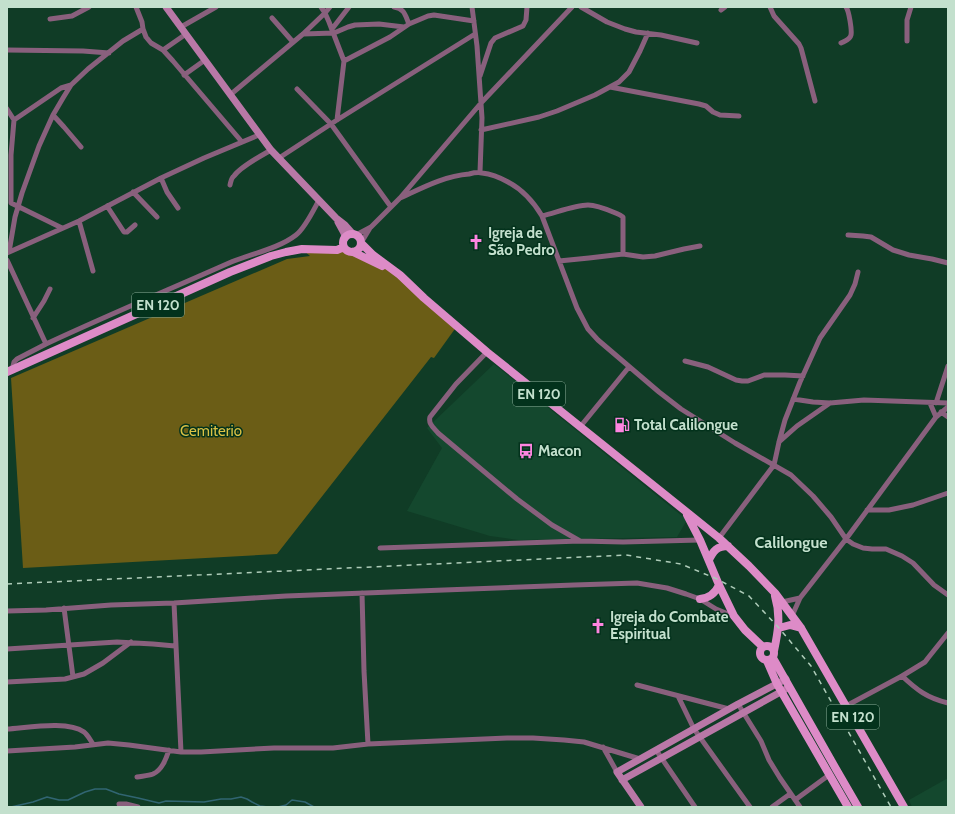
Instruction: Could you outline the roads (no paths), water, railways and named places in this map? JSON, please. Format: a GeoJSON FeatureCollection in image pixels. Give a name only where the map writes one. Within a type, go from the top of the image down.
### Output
{"type":"FeatureCollection","features":[{"type":"Feature","properties":{"kind":"main road","name":"EN 120"},"geometry":{"type":"LineString","coordinates":[[9,371],[271,256],[302,249],[337,250],[348,235],[355,234],[359,237],[361,243],[373,255],[395,272],[487,352],[719,538],[775,593],[801,628],[904,807]]}},
{"type":"Feature","properties":{"kind":"main road","name":"EN 120"},"geometry":{"type":"LineString","coordinates":[[344,242],[350,252],[353,252],[395,272]]}},
{"type":"Feature","properties":{"kind":"main road"},"geometry":{"type":"LineString","coordinates":[[353,252],[359,249],[361,243]]}},
{"type":"Feature","properties":{"kind":"main road","name":"EN 120"},"geometry":{"type":"LineString","coordinates":[[686,512],[734,616],[763,647]]}},
{"type":"Feature","properties":{"kind":"main road"},"geometry":{"type":"LineString","coordinates":[[708,560],[711,554],[719,547],[728,546]]}},
{"type":"Feature","properties":{"kind":"main road"},"geometry":{"type":"LineString","coordinates":[[700,599],[708,598],[713,595],[719,585]]}},
{"type":"Feature","properties":{"kind":"main road"},"geometry":{"type":"LineString","coordinates":[[775,593],[778,603],[779,628],[771,657],[777,684],[848,807]]}},
{"type":"Feature","properties":{"kind":"main road"},"geometry":{"type":"LineString","coordinates":[[779,628],[790,625],[801,628]]}},
{"type":"Feature","properties":{"kind":"main road","name":"EN 120"},"geometry":{"type":"LineString","coordinates":[[770,646],[773,649],[771,657],[762,659],[760,650],[763,647],[770,646]]}},
{"type":"Feature","properties":{"kind":"main road"},"geometry":{"type":"LineString","coordinates":[[771,657],[788,683],[858,807]]}},
{"type":"Feature","properties":{"kind":"main road"},"geometry":{"type":"LineString","coordinates":[[805,733],[813,728]]}},
{"type":"Feature","properties":{"kind":"street"},"geometry":{"type":"LineString","coordinates":[[50,18],[72,16],[89,7]]}},
{"type":"Feature","properties":{"kind":"street"},"geometry":{"type":"LineString","coordinates":[[136,7],[146,37],[151,43],[163,50],[242,142]]}},
{"type":"Feature","properties":{"kind":"street"},"geometry":{"type":"LineString","coordinates":[[166,7],[271,150],[336,218],[355,234],[371,227]]}},
{"type":"Feature","properties":{"kind":"street"},"geometry":{"type":"LineString","coordinates":[[163,50],[183,30],[216,7]]}},
{"type":"Feature","properties":{"kind":"street"},"geometry":{"type":"LineString","coordinates":[[321,7],[333,31],[344,61],[337,120]]}},
{"type":"Feature","properties":{"kind":"street"},"geometry":{"type":"LineString","coordinates":[[230,95],[303,34],[330,7]]}},
{"type":"Feature","properties":{"kind":"street"},"geometry":{"type":"LineString","coordinates":[[333,31],[349,7]]}},
{"type":"Feature","properties":{"kind":"street"},"geometry":{"type":"LineString","coordinates":[[394,7],[403,10],[406,26]]}},
{"type":"Feature","properties":{"kind":"street"},"geometry":{"type":"LineString","coordinates":[[472,7],[481,103],[480,172]]}},
{"type":"Feature","properties":{"kind":"street"},"geometry":{"type":"LineString","coordinates":[[479,79],[491,43],[495,38],[522,26],[526,20],[527,7]]}},
{"type":"Feature","properties":{"kind":"street"},"geometry":{"type":"LineString","coordinates":[[361,243],[371,227],[400,198],[481,103],[572,7]]}},
{"type":"Feature","properties":{"kind":"street"},"geometry":{"type":"LineString","coordinates":[[580,7],[607,22],[625,29],[697,43]]}},
{"type":"Feature","properties":{"kind":"street"},"geometry":{"type":"LineString","coordinates":[[770,7],[774,16],[801,48],[815,101]]}},
{"type":"Feature","properties":{"kind":"street"},"geometry":{"type":"LineString","coordinates":[[841,43],[849,39],[851,36],[848,11],[846,7]]}},
{"type":"Feature","properties":{"kind":"street"},"geometry":{"type":"LineString","coordinates":[[907,41],[907,20],[911,7]]}},
{"type":"Feature","properties":{"kind":"street"},"geometry":{"type":"LineString","coordinates":[[344,61],[390,37],[406,26],[428,16],[434,15],[474,21]]}},
{"type":"Feature","properties":{"kind":"street"},"geometry":{"type":"LineString","coordinates":[[272,18],[293,42]]}},
{"type":"Feature","properties":{"kind":"street"},"geometry":{"type":"LineString","coordinates":[[303,34],[333,31],[355,25],[378,24],[406,26]]}},
{"type":"Feature","properties":{"kind":"street"},"geometry":{"type":"LineString","coordinates":[[8,252],[17,206],[39,146],[53,115],[71,85],[123,41],[143,29]]}},
{"type":"Feature","properties":{"kind":"street"},"geometry":{"type":"LineString","coordinates":[[481,130],[539,117],[557,111],[595,95],[619,82],[629,72],[648,33]]}},
{"type":"Feature","properties":{"kind":"street"},"geometry":{"type":"LineString","coordinates":[[279,158],[475,34]]}},
{"type":"Feature","properties":{"kind":"street"},"geometry":{"type":"LineString","coordinates":[[7,50],[83,51],[109,53]]}},
{"type":"Feature","properties":{"kind":"street"},"geometry":{"type":"LineString","coordinates":[[184,75],[205,60]]}},
{"type":"Feature","properties":{"kind":"street"},"geometry":{"type":"LineString","coordinates":[[14,120],[61,88],[71,85]]}},
{"type":"Feature","properties":{"kind":"street"},"geometry":{"type":"LineString","coordinates":[[610,87],[699,104],[706,106],[713,112],[720,115],[738,116]]}},
{"type":"Feature","properties":{"kind":"street"},"geometry":{"type":"LineString","coordinates":[[297,89],[331,124],[391,207]]}},
{"type":"Feature","properties":{"kind":"street"},"geometry":{"type":"LineString","coordinates":[[7,109],[14,120],[9,203],[62,228]]}},
{"type":"Feature","properties":{"kind":"street"},"geometry":{"type":"LineString","coordinates":[[53,115],[81,147]]}},
{"type":"Feature","properties":{"kind":"street"},"geometry":{"type":"LineString","coordinates":[[8,252],[79,221],[160,178],[259,135]]}},
{"type":"Feature","properties":{"kind":"street"},"geometry":{"type":"LineString","coordinates":[[230,185],[231,179],[243,167],[271,150]]}},
{"type":"Feature","properties":{"kind":"street"},"geometry":{"type":"LineString","coordinates":[[400,198],[443,179],[462,174],[480,172],[498,176],[513,185],[536,205],[542,216],[577,308],[588,329],[598,340],[681,409],[735,444],[791,475],[813,496],[846,539],[863,548],[886,549],[902,556],[913,563],[934,584],[948,595]]}},
{"type":"Feature","properties":{"kind":"street"},"geometry":{"type":"LineString","coordinates":[[160,178],[167,192],[178,208]]}},
{"type":"Feature","properties":{"kind":"street"},"geometry":{"type":"LineString","coordinates":[[133,192],[157,217]]}},
{"type":"Feature","properties":{"kind":"street"},"geometry":{"type":"LineString","coordinates":[[9,371],[17,359],[46,344],[133,304],[240,258],[268,249],[296,235],[304,226],[319,200]]}},
{"type":"Feature","properties":{"kind":"street"},"geometry":{"type":"LineString","coordinates":[[542,216],[588,205],[602,208],[620,215],[623,217],[623,254]]}},
{"type":"Feature","properties":{"kind":"street"},"geometry":{"type":"LineString","coordinates":[[107,206],[124,232],[127,232],[135,225]]}},
{"type":"Feature","properties":{"kind":"street"},"geometry":{"type":"LineString","coordinates":[[336,218],[341,227],[344,242]]}},
{"type":"Feature","properties":{"kind":"street"},"geometry":{"type":"LineString","coordinates":[[79,221],[93,271]]}},
{"type":"Feature","properties":{"kind":"street"},"geometry":{"type":"LineString","coordinates":[[7,223],[14,224]]}},
{"type":"Feature","properties":{"kind":"street"},"geometry":{"type":"LineString","coordinates":[[848,235],[871,237],[893,250],[948,264]]}},
{"type":"Feature","properties":{"kind":"street"},"geometry":{"type":"LineString","coordinates":[[559,261],[623,254],[643,257],[655,256],[700,246]]}},
{"type":"Feature","properties":{"kind":"street"},"geometry":{"type":"LineString","coordinates":[[7,260],[46,344]]}},
{"type":"Feature","properties":{"kind":"street"},"geometry":{"type":"LineString","coordinates":[[719,538],[774,465],[785,420],[803,376],[820,338],[850,295],[858,272]]}},
{"type":"Feature","properties":{"kind":"street"},"geometry":{"type":"LineString","coordinates":[[33,318],[50,289]]}},
{"type":"Feature","properties":{"kind":"street"},"geometry":{"type":"LineString","coordinates":[[487,352],[456,384],[430,417],[430,424],[438,433],[517,500],[552,525],[580,541]]}},
{"type":"Feature","properties":{"kind":"street"},"geometry":{"type":"LineString","coordinates":[[685,361],[708,367],[731,378],[742,381],[748,381],[764,375],[803,376]]}},
{"type":"Feature","properties":{"kind":"street"},"geometry":{"type":"LineString","coordinates":[[936,417],[933,403],[948,366]]}},
{"type":"Feature","properties":{"kind":"street"},"geometry":{"type":"LineString","coordinates":[[580,427],[629,367]]}},
{"type":"Feature","properties":{"kind":"street"},"geometry":{"type":"LineString","coordinates":[[794,399],[830,403],[864,400],[948,403]]}},
{"type":"Feature","properties":{"kind":"street"},"geometry":{"type":"LineString","coordinates":[[779,442],[797,426],[830,403]]}},
{"type":"Feature","properties":{"kind":"street"},"geometry":{"type":"LineString","coordinates":[[792,616],[800,598],[846,539],[936,417],[948,407]]}},
{"type":"Feature","properties":{"kind":"street"},"geometry":{"type":"LineString","coordinates":[[941,412],[948,417]]}},
{"type":"Feature","properties":{"kind":"street"},"geometry":{"type":"LineString","coordinates":[[867,510],[889,510],[912,505],[948,493]]}},
{"type":"Feature","properties":{"kind":"street"},"geometry":{"type":"LineString","coordinates":[[380,548],[580,541],[623,542],[700,540]]}},
{"type":"Feature","properties":{"kind":"street"},"geometry":{"type":"LineString","coordinates":[[7,611],[286,596],[574,584],[637,583],[667,588],[700,599],[716,609],[734,616]]}},
{"type":"Feature","properties":{"kind":"street"},"geometry":{"type":"LineString","coordinates":[[362,593],[368,744]]}},
{"type":"Feature","properties":{"kind":"street"},"geometry":{"type":"LineString","coordinates":[[782,602],[800,598]]}},
{"type":"Feature","properties":{"kind":"street"},"geometry":{"type":"LineString","coordinates":[[174,603],[181,752]]}},
{"type":"Feature","properties":{"kind":"street"},"geometry":{"type":"LineString","coordinates":[[64,608],[73,677]]}},
{"type":"Feature","properties":{"kind":"street"},"geometry":{"type":"LineString","coordinates":[[846,706],[902,676],[928,658],[948,633]]}},
{"type":"Feature","properties":{"kind":"street"},"geometry":{"type":"LineString","coordinates":[[7,649],[117,642],[175,646]]}},
{"type":"Feature","properties":{"kind":"street"},"geometry":{"type":"LineString","coordinates":[[7,682],[65,679],[84,674],[103,663],[131,642]]}},
{"type":"Feature","properties":{"kind":"street"},"geometry":{"type":"LineString","coordinates":[[902,676],[925,695],[948,703]]}},
{"type":"Feature","properties":{"kind":"street"},"geometry":{"type":"LineString","coordinates":[[617,772],[738,704],[777,684],[788,683]]}},
{"type":"Feature","properties":{"kind":"street"},"geometry":{"type":"LineString","coordinates":[[622,780],[782,691],[788,683]]}},
{"type":"Feature","properties":{"kind":"street"},"geometry":{"type":"LineString","coordinates":[[637,685],[730,709]]}},
{"type":"Feature","properties":{"kind":"street"},"geometry":{"type":"LineString","coordinates":[[678,696],[694,729],[750,807]]}},
{"type":"Feature","properties":{"kind":"street"},"geometry":{"type":"LineString","coordinates":[[738,704],[761,741],[769,760],[798,807]]}},
{"type":"Feature","properties":{"kind":"street"},"geometry":{"type":"LineString","coordinates":[[7,729],[61,725],[75,728],[84,732],[93,744]]}},
{"type":"Feature","properties":{"kind":"street"},"geometry":{"type":"LineString","coordinates":[[7,751],[75,747],[108,743],[181,752],[274,748],[333,748],[368,744],[533,738],[584,742],[640,759]]}},
{"type":"Feature","properties":{"kind":"street"},"geometry":{"type":"LineString","coordinates":[[603,747],[622,780],[641,807]]}},
{"type":"Feature","properties":{"kind":"street"},"geometry":{"type":"LineString","coordinates":[[137,777],[154,774],[162,767],[167,758],[168,750]]}},
{"type":"Feature","properties":{"kind":"street"},"geometry":{"type":"LineString","coordinates":[[656,750],[695,807]]}},
{"type":"Feature","properties":{"kind":"street"},"geometry":{"type":"LineString","coordinates":[[795,800],[829,775]]}},
{"type":"Feature","properties":{"kind":"street"},"geometry":{"type":"LineString","coordinates":[[772,807],[790,794]]}},
{"type":"Feature","properties":{"kind":"street"},"geometry":{"type":"LineString","coordinates":[[119,804],[138,807]]}},
{"type":"Feature","properties":{"kind":"waterway"},"geometry":{"type":"LineString","coordinates":[[11,807],[47,797],[59,800],[68,800],[95,789],[106,789],[119,794],[159,803],[166,801],[204,802],[241,797],[260,806],[268,807]]}},
{"type":"Feature","properties":{"kind":"waterway"},"geometry":{"type":"LineString","coordinates":[[278,807],[286,805],[292,800],[305,802],[314,807]]}},
{"type":"Feature","properties":{"kind":"railway"},"geometry":{"type":"LineString","coordinates":[[7,584],[626,555],[681,564],[717,579],[749,596],[779,628],[811,666],[891,807]]}},
{"type":"Feature","properties":{"kind":"place","name":"Igreja de São Pedro"},"geometry":{"type":"Point","coordinates":[476,242]}},
{"type":"Feature","properties":{"kind":"place","name":"Total Calilongue"},"geometry":{"type":"Point","coordinates":[622,425]}},
{"type":"Feature","properties":{"kind":"place","name":"Macon"},"geometry":{"type":"Point","coordinates":[526,451]}},
{"type":"Feature","properties":{"kind":"place","name":"Igreja do Combate Espiritual"},"geometry":{"type":"Point","coordinates":[598,626]}},
{"type":"Feature","properties":{"kind":"district","name":"Calilongue"},"geometry":{"type":"Point","coordinates":[791,542]}},
{"type":"Feature","properties":{"kind":"park label","name":"Cemiterio"},"geometry":{"type":"Point","coordinates":[211,431]}}]}
